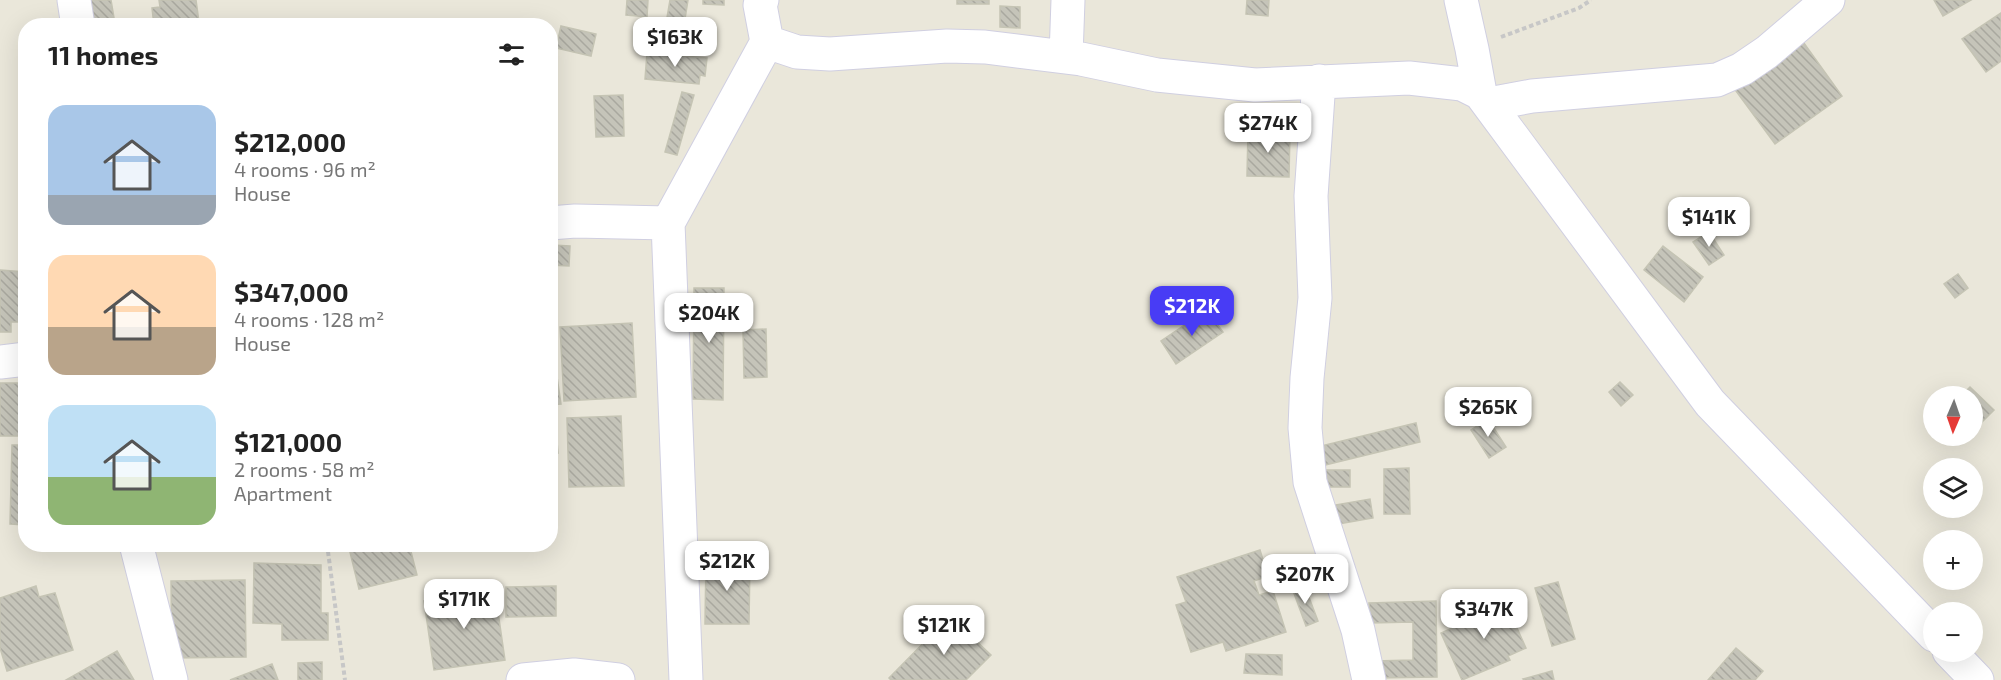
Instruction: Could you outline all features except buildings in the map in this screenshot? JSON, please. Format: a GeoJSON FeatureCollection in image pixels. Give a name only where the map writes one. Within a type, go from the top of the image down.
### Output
{"type":"FeatureCollection","features":[{"type":"Feature","properties":{"kind":"street"},"geometry":{"type":"LineString","coordinates":[[74,0],[77,18]]}},
{"type":"Feature","properties":{"kind":"street"},"geometry":{"type":"LineString","coordinates":[[686,680],[668,223],[767,42],[760,5],[762,0]]}},
{"type":"Feature","properties":{"kind":"street"},"geometry":{"type":"LineString","coordinates":[[1066,57],[1068,0]]}},
{"type":"Feature","properties":{"kind":"street"},"geometry":{"type":"LineString","coordinates":[[1461,0],[1484,98]]}},
{"type":"Feature","properties":{"kind":"street"},"geometry":{"type":"LineString","coordinates":[[1484,98],[1717,80],[1742,69],[1767,52],[1828,0]]}},
{"type":"Feature","properties":{"kind":"street"},"geometry":{"type":"LineString","coordinates":[[767,42],[797,52],[830,54],[947,46],[985,46],[1066,57],[1157,75],[1255,85],[1409,78],[1462,84],[1484,98],[1710,403],[1923,624]]}},
{"type":"Feature","properties":{"kind":"street"},"geometry":{"type":"LineString","coordinates":[[1319,81],[1311,196],[1315,298],[1307,378],[1305,428],[1310,482],[1358,630],[1368,680]]}},
{"type":"Feature","properties":{"kind":"street"},"geometry":{"type":"LineString","coordinates":[[558,222],[668,223]]}},
{"type":"Feature","properties":{"kind":"street"},"geometry":{"type":"LineString","coordinates":[[0,362],[18,360]]}},
{"type":"Feature","properties":{"kind":"street"},"geometry":{"type":"LineString","coordinates":[[138,552],[171,680]]}},
{"type":"Feature","properties":{"kind":"street"},"geometry":{"type":"LineString","coordinates":[[1959,662],[1977,680]]}},
{"type":"Feature","properties":{"kind":"street"},"geometry":{"type":"LineString","coordinates":[[523,680],[574,675],[618,680]]}},
{"type":"Feature","properties":{"kind":"path"},"geometry":{"type":"LineString","coordinates":[[1472,49],[1578,8],[1591,0]]}},
{"type":"Feature","properties":{"kind":"path"},"geometry":{"type":"LineString","coordinates":[[328,552],[345,680]]}}]}
